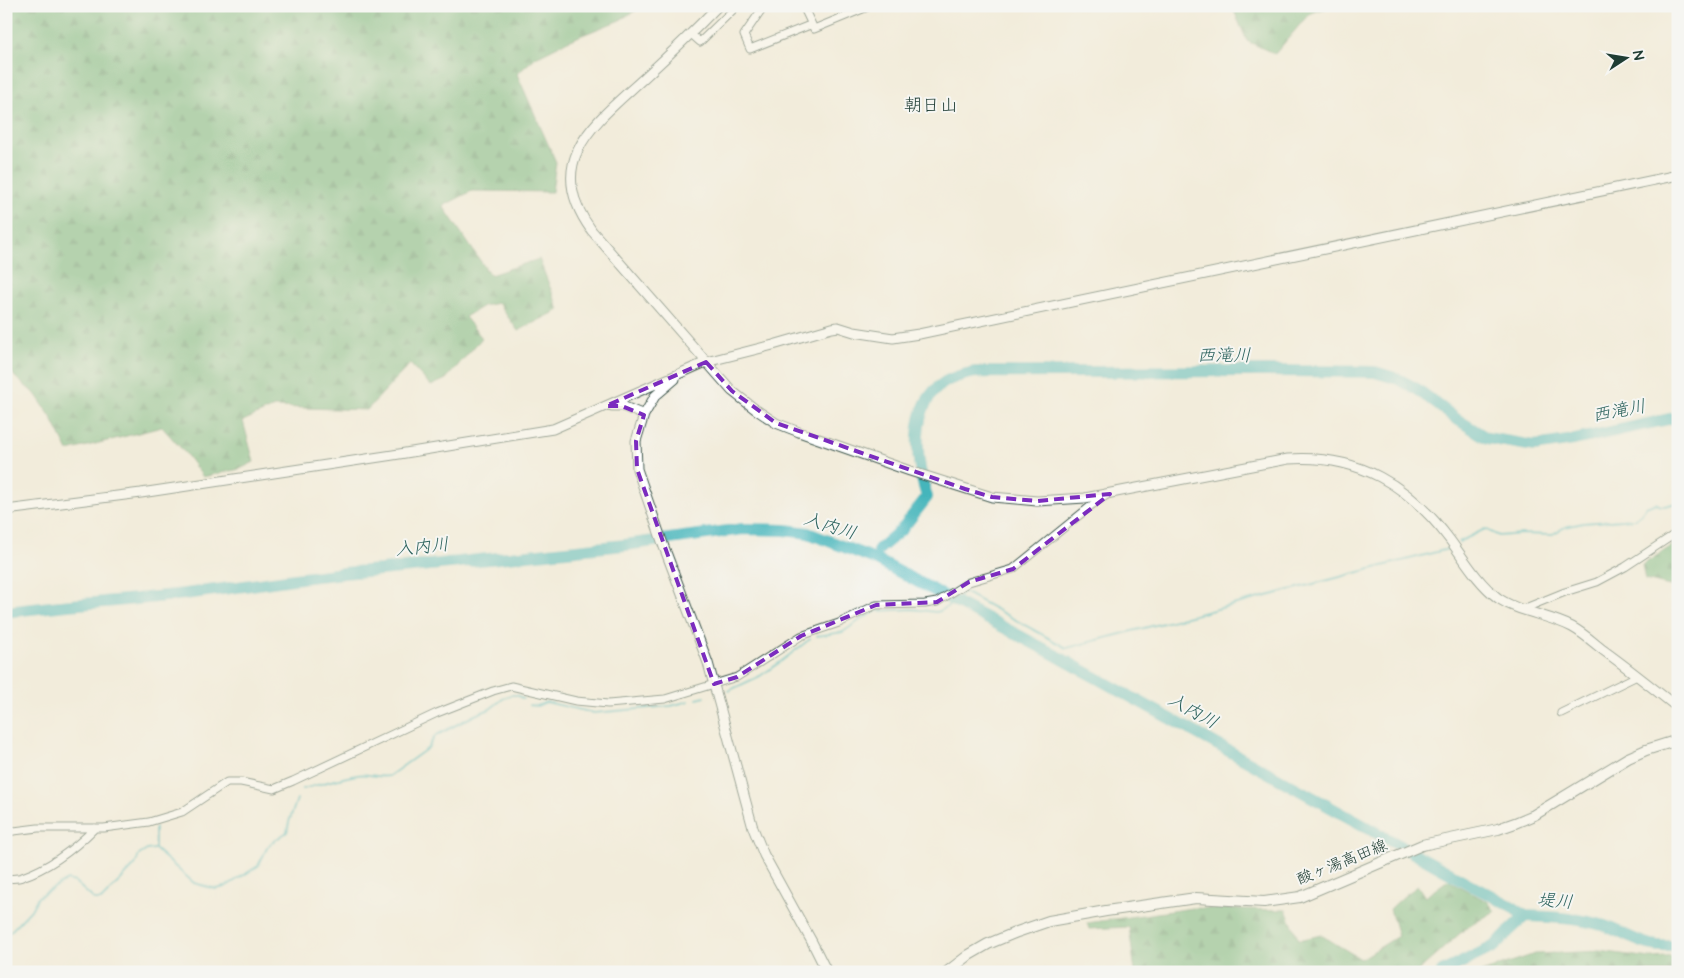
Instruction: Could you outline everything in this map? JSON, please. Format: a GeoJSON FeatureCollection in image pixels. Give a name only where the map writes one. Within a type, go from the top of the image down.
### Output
{"type":"FeatureCollection","features":[{"type":"Feature","properties":{"kind":"main road","name":"酸ヶ湯高田線"},"geometry":{"type":"LineString","coordinates":[[947,972],[969,955],[988,944],[1049,921],[1135,906],[1196,898],[1264,902],[1300,897],[1422,845],[1498,829],[1515,823],[1534,815],[1628,758],[1678,740]]}},
{"type":"Feature","properties":{"kind":"street"},"geometry":{"type":"LineString","coordinates":[[718,6],[587,133],[575,156],[572,183],[578,208],[592,231],[732,391],[755,409],[776,423],[926,477],[992,497],[1015,500],[1037,501],[1086,498],[1288,458],[1314,458],[1350,464],[1378,475],[1412,497],[1434,519],[1475,575],[1499,599],[1555,619],[1573,628],[1678,708]]}},
{"type":"Feature","properties":{"kind":"street"},"geometry":{"type":"LineString","coordinates":[[691,34],[700,42],[737,6]]}},
{"type":"Feature","properties":{"kind":"street"},"geometry":{"type":"LineString","coordinates":[[764,6],[744,35],[750,49],[810,24]]}},
{"type":"Feature","properties":{"kind":"street"},"geometry":{"type":"LineString","coordinates":[[803,6],[814,29],[870,6]]}},
{"type":"Feature","properties":{"kind":"street"},"geometry":{"type":"LineString","coordinates":[[6,510],[151,491],[553,429],[706,362],[832,328],[892,338],[919,334],[1678,175]]}},
{"type":"Feature","properties":{"kind":"street"},"geometry":{"type":"LineString","coordinates":[[685,371],[655,396],[644,415],[636,441],[637,469],[708,663],[753,828],[764,855],[812,942],[826,972]]}},
{"type":"Feature","properties":{"kind":"street"},"geometry":{"type":"LineString","coordinates":[[606,406],[622,406],[644,415]]}},
{"type":"Feature","properties":{"kind":"street"},"geometry":{"type":"LineString","coordinates":[[6,832],[38,828],[95,828],[149,822],[182,812],[227,782],[241,782],[274,788],[294,781],[437,713],[511,686],[576,701],[608,704],[666,699],[737,677],[801,636],[838,623],[876,605],[937,602],[968,582],[1013,569],[1092,505],[1110,494]]}},
{"type":"Feature","properties":{"kind":"street"},"geometry":{"type":"LineString","coordinates":[[1523,609],[1565,592],[1597,582],[1625,567],[1678,532]]}},
{"type":"Feature","properties":{"kind":"street"},"geometry":{"type":"LineString","coordinates":[[1561,713],[1638,676]]}},
{"type":"Feature","properties":{"kind":"street"},"geometry":{"type":"LineString","coordinates":[[6,879],[21,878],[50,863],[84,839],[95,828]]}},
{"type":"Feature","properties":{"kind":"highlighted area"},"geometry":{"type":"Polygon","coordinates":[[[706,362],[732,391],[776,423],[965,489],[992,497],[1037,501],[1110,494],[1013,569],[969,582],[937,602],[876,605],[801,636],[737,677],[714,684],[637,469],[636,441],[644,415],[622,406],[606,406],[706,362]]]}},
{"type":"Feature","properties":{"kind":"green space"},"geometry":{"type":"Polygon","coordinates":[[[6,6],[643,6],[620,20],[570,40],[536,57],[517,74],[556,162],[552,192],[472,191],[443,206],[490,275],[539,259],[559,310],[518,331],[498,303],[483,306],[465,317],[482,338],[446,379],[431,386],[410,364],[367,410],[274,407],[243,421],[254,462],[240,469],[203,477],[162,427],[68,451],[51,417],[36,395],[15,377],[6,364],[6,6]]]}},
{"type":"Feature","properties":{"kind":"green space"},"geometry":{"type":"Polygon","coordinates":[[[1232,6],[1331,6],[1309,14],[1275,54],[1247,41],[1232,6]]]}},
{"type":"Feature","properties":{"kind":"green space"},"geometry":{"type":"Polygon","coordinates":[[[1678,542],[1678,588],[1645,580],[1642,565],[1678,542]]]}},
{"type":"Feature","properties":{"kind":"green space"},"geometry":{"type":"Polygon","coordinates":[[[1448,880],[1488,902],[1495,911],[1465,929],[1417,972],[1135,972],[1129,927],[1089,929],[1087,923],[1192,908],[1286,910],[1299,940],[1321,935],[1361,959],[1398,936],[1390,909],[1405,895],[1418,886],[1425,897],[1448,880]]]}},
{"type":"Feature","properties":{"kind":"green space"},"geometry":{"type":"Polygon","coordinates":[[[1600,951],[1651,958],[1678,956],[1678,972],[1481,972],[1535,954],[1600,951]]]}},
{"type":"Feature","properties":{"kind":"waterway","name":"西滝川"},"geometry":{"type":"LineString","coordinates":[[879,549],[902,529],[927,497],[918,451],[920,419],[925,405],[933,392],[945,382],[975,372],[1375,372],[1398,379],[1417,389],[1455,418],[1487,438],[1534,446],[1574,440],[1678,417]]}},
{"type":"Feature","properties":{"kind":"waterway"},"geometry":{"type":"LineString","coordinates":[[1459,542],[1485,529],[1499,536],[1522,534],[1551,535],[1565,527],[1583,523],[1634,519],[1646,507],[1656,503],[1661,506],[1678,503]]}},
{"type":"Feature","properties":{"kind":"waterway","name":"入内川"},"geometry":{"type":"LineString","coordinates":[[6,612],[192,593],[354,572],[625,545],[743,529],[785,530],[808,533],[875,559],[1046,650],[1511,906],[1525,916]]}},
{"type":"Feature","properties":{"kind":"waterway"},"geometry":{"type":"LineString","coordinates":[[817,636],[843,632],[877,611],[912,609],[940,611],[964,592],[1067,648],[1448,549]]}},
{"type":"Feature","properties":{"kind":"waterway"},"geometry":{"type":"LineString","coordinates":[[728,691],[760,676],[810,639]]}},
{"type":"Feature","properties":{"kind":"waterway"},"geometry":{"type":"LineString","coordinates":[[303,789],[357,775],[389,776],[428,748],[435,736],[490,709],[511,695],[517,695],[523,699]]}},
{"type":"Feature","properties":{"kind":"waterway"},"geometry":{"type":"LineString","coordinates":[[697,699],[705,697]]}},
{"type":"Feature","properties":{"kind":"waterway"},"geometry":{"type":"LineString","coordinates":[[529,705],[537,706],[546,702],[594,713],[671,706],[689,701]]}},
{"type":"Feature","properties":{"kind":"waterway"},"geometry":{"type":"LineString","coordinates":[[155,827],[155,849],[194,883],[216,889],[225,887],[258,866],[271,843],[287,832],[297,799]]}},
{"type":"Feature","properties":{"kind":"waterway"},"geometry":{"type":"LineString","coordinates":[[6,933],[11,931],[31,910],[38,897],[67,880],[75,882],[95,900],[101,900],[135,865],[139,855],[147,850],[154,849]]}},
{"type":"Feature","properties":{"kind":"waterway","name":"堤川"},"geometry":{"type":"LineString","coordinates":[[1442,972],[1495,946],[1525,916],[1585,921],[1605,926],[1649,944],[1658,946],[1678,945]]}},
{"type":"Feature","properties":{"kind":"district","name":"朝日山"},"geometry":{"type":"Point","coordinates":[931,105]}}]}
